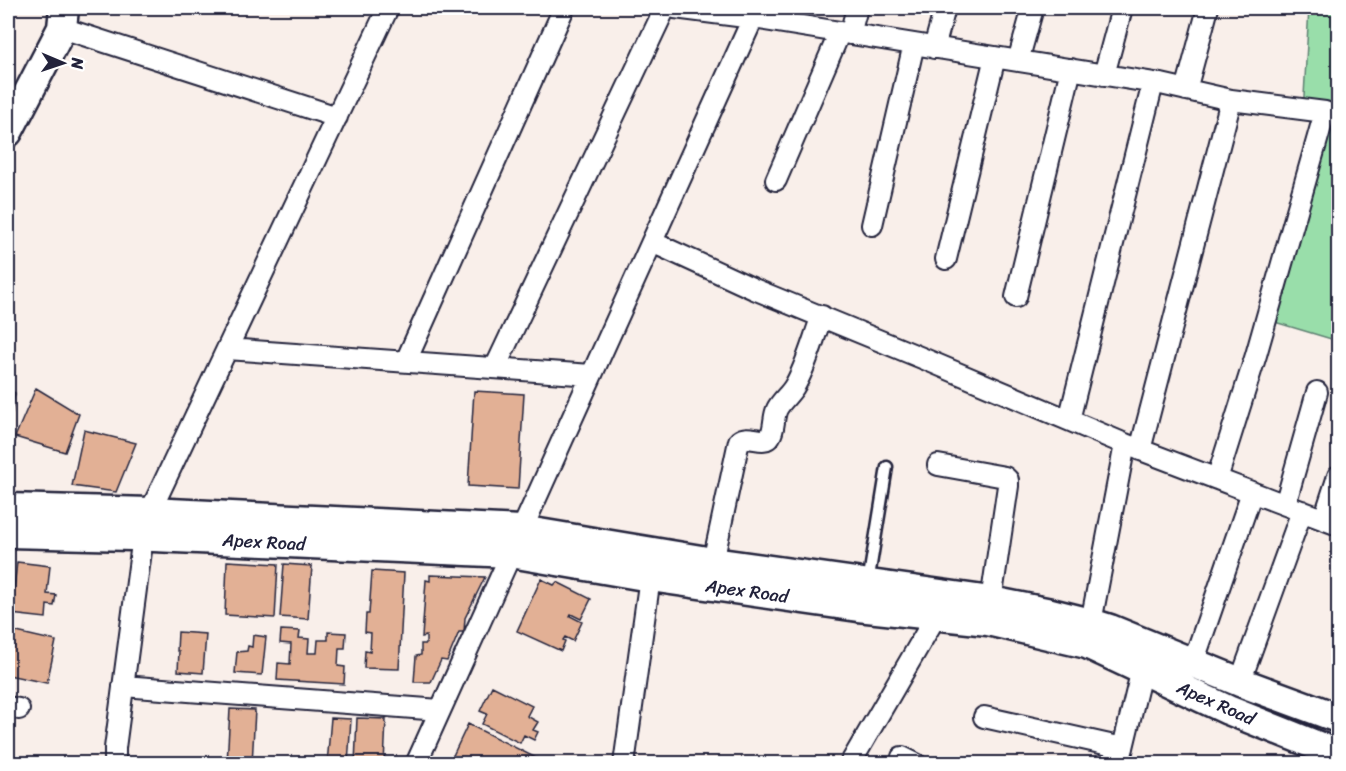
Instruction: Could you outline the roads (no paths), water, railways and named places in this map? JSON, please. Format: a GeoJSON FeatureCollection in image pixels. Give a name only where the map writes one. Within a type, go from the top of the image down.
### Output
{"type":"FeatureCollection","features":[{"type":"Feature","properties":{"kind":"street"},"geometry":{"type":"LineString","coordinates":[[115,764],[141,524],[227,349],[326,113],[388,8]]}},
{"type":"Feature","properties":{"kind":"street"},"geometry":{"type":"LineString","coordinates":[[406,362],[564,8]]}},
{"type":"Feature","properties":{"kind":"street"},"geometry":{"type":"LineString","coordinates":[[495,368],[665,8]]}},
{"type":"Feature","properties":{"kind":"street"},"geometry":{"type":"LineString","coordinates":[[675,8],[753,18],[1071,69],[1153,83],[1231,100],[1325,112],[1256,355],[1216,479]]}},
{"type":"Feature","properties":{"kind":"street"},"geometry":{"type":"LineString","coordinates":[[776,180],[857,8]]}},
{"type":"Feature","properties":{"kind":"street"},"geometry":{"type":"LineString","coordinates":[[934,48],[945,8]]}},
{"type":"Feature","properties":{"kind":"street"},"geometry":{"type":"LineString","coordinates":[[1018,61],[1033,8]]}},
{"type":"Feature","properties":{"kind":"street"},"geometry":{"type":"LineString","coordinates":[[1104,75],[1122,8]]}},
{"type":"Feature","properties":{"kind":"street"},"geometry":{"type":"LineString","coordinates":[[1186,90],[1208,8]]}},
{"type":"Feature","properties":{"kind":"street"},"geometry":{"type":"LineString","coordinates":[[8,132],[63,18],[326,113]]}},
{"type":"Feature","properties":{"kind":"street"},"geometry":{"type":"LineString","coordinates":[[416,764],[753,18]]}},
{"type":"Feature","properties":{"kind":"street"},"geometry":{"type":"LineString","coordinates":[[872,225],[914,44]]}},
{"type":"Feature","properties":{"kind":"street"},"geometry":{"type":"LineString","coordinates":[[946,259],[995,57]]}},
{"type":"Feature","properties":{"kind":"street"},"geometry":{"type":"LineString","coordinates":[[1016,297],[1071,69]]}},
{"type":"Feature","properties":{"kind":"street"},"geometry":{"type":"LineString","coordinates":[[1069,420],[1153,83]]}},
{"type":"Feature","properties":{"kind":"street"},"geometry":{"type":"LineString","coordinates":[[1089,633],[1132,447],[1231,100]]}},
{"type":"Feature","properties":{"kind":"street"},"geometry":{"type":"LineString","coordinates":[[652,242],[754,289],[1132,447],[1331,522],[1338,476]]}},
{"type":"Feature","properties":{"kind":"street"},"geometry":{"type":"LineString","coordinates":[[713,562],[740,441],[748,437],[762,440],[770,436],[776,411],[794,386],[822,316]]}},
{"type":"Feature","properties":{"kind":"street"},"geometry":{"type":"LineString","coordinates":[[227,349],[591,375]]}},
{"type":"Feature","properties":{"kind":"street"},"geometry":{"type":"LineString","coordinates":[[1240,682],[1294,508],[1317,392]]}},
{"type":"Feature","properties":{"kind":"street"},"geometry":{"type":"LineString","coordinates":[[938,465],[1005,477],[1008,480],[991,601]]}},
{"type":"Feature","properties":{"kind":"street"},"geometry":{"type":"LineString","coordinates":[[1193,663],[1252,492]]}},
{"type":"Feature","properties":{"kind":"street"},"geometry":{"type":"LineString","coordinates":[[8,508],[89,522]]}},
{"type":"Feature","properties":{"kind":"street"},"geometry":{"type":"LineString","coordinates":[[8,533],[89,522]]}},
{"type":"Feature","properties":{"kind":"street","name":"Apex Road"},"geometry":{"type":"LineString","coordinates":[[89,522],[516,542],[713,562],[991,601],[1089,633],[1193,663],[1338,718]]}},
{"type":"Feature","properties":{"kind":"street","name":"Apex Road"},"geometry":{"type":"LineString","coordinates":[[516,542],[650,577],[858,607],[1089,633],[1142,669],[1228,710],[1338,754]]}},
{"type":"Feature","properties":{"kind":"street"},"geometry":{"type":"LineString","coordinates":[[624,764],[650,577]]}},
{"type":"Feature","properties":{"kind":"street"},"geometry":{"type":"LineString","coordinates":[[850,764],[936,616]]}},
{"type":"Feature","properties":{"kind":"street"},"geometry":{"type":"LineString","coordinates":[[984,717],[1121,756],[1142,669]]}},
{"type":"Feature","properties":{"kind":"street"},"geometry":{"type":"LineString","coordinates":[[123,686],[440,710]]}},
{"type":"Feature","properties":{"kind":"lane"},"geometry":{"type":"LineString","coordinates":[[868,583],[887,467]]}}]}
